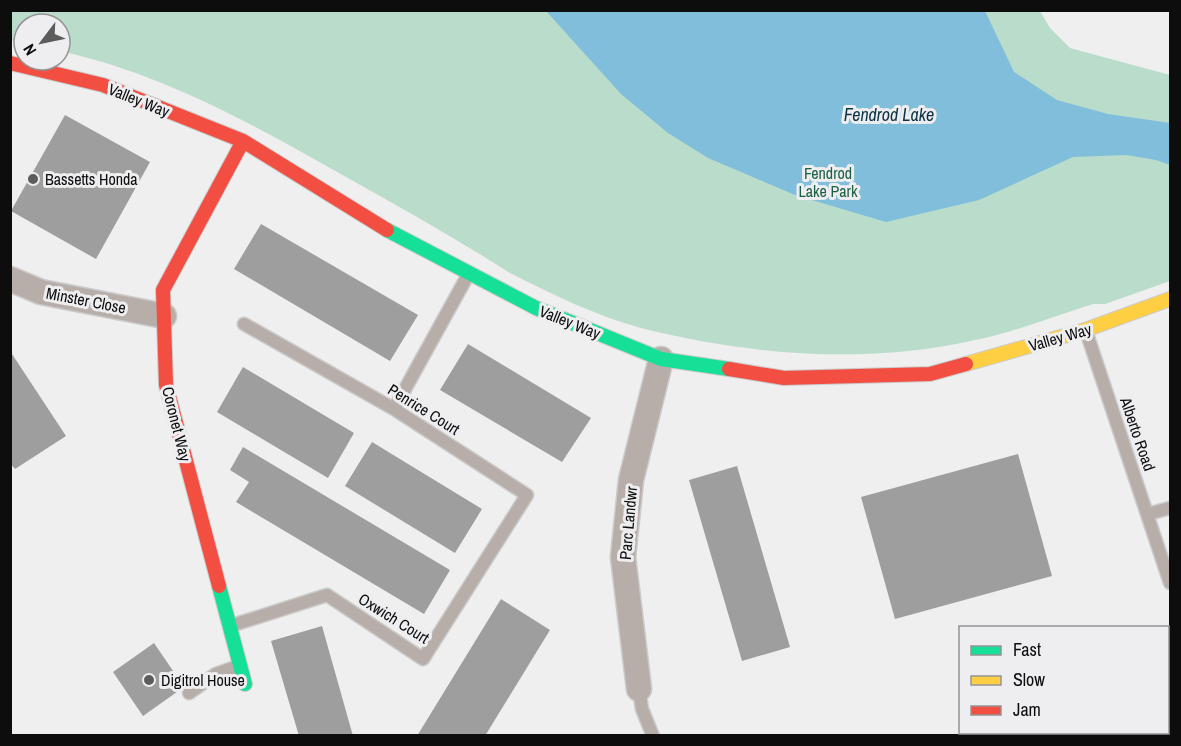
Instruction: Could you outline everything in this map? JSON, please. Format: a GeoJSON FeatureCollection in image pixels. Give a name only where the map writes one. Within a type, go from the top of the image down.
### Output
{"type":"FeatureCollection","features":[{"type":"Feature","properties":{"kind":"street","name":"Valley Way"},"geometry":{"type":"LineString","coordinates":[[10,63],[103,85],[243,141],[407,242],[536,308],[661,359],[784,378],[930,374],[1085,330],[1170,299]]}},
{"type":"Feature","properties":{"kind":"street","name":"Coronet Way"},"geometry":{"type":"LineString","coordinates":[[243,141],[163,290],[166,385],[245,684]]}},
{"type":"Feature","properties":{"kind":"street","name":"Minster Close"},"geometry":{"type":"LineString","coordinates":[[10,279],[41,292],[164,316]]}},
{"type":"Feature","properties":{"kind":"street","name":"Parc Landwr"},"geometry":{"type":"LineString","coordinates":[[639,689],[623,557],[631,480],[661,359]]}},
{"type":"Feature","properties":{"kind":"lane"},"geometry":{"type":"LineString","coordinates":[[394,409],[469,274]]}},
{"type":"Feature","properties":{"kind":"lane","name":"Penrice Court"},"geometry":{"type":"LineString","coordinates":[[244,324],[394,409],[527,495],[494,550]]}},
{"type":"Feature","properties":{"kind":"lane","name":"Alberto Road"},"geometry":{"type":"LineString","coordinates":[[1085,330],[1170,583]]}},
{"type":"Feature","properties":{"kind":"lane"},"geometry":{"type":"LineString","coordinates":[[1148,514],[1170,508]]}},
{"type":"Feature","properties":{"kind":"lane","name":"Oxwich Court"},"geometry":{"type":"LineString","coordinates":[[229,626],[327,595],[423,659],[494,550]]}},
{"type":"Feature","properties":{"kind":"lane"},"geometry":{"type":"LineString","coordinates":[[189,693],[216,674],[240,666]]}},
{"type":"Feature","properties":{"kind":"lane"},"geometry":{"type":"LineString","coordinates":[[639,689],[642,709],[653,735]]}},
{"type":"Feature","properties":{"kind":"green space","name":"Fendrod Lake Park"},"geometry":{"type":"Polygon","coordinates":[[[10,11],[1040,11],[1050,28],[1070,48],[1170,75],[1170,281],[1105,304],[1093,304],[990,337],[933,348],[892,352],[807,354],[723,345],[682,337],[624,323],[558,296],[510,273],[429,224],[242,120],[136,73],[72,54],[72,12],[12,12],[11,40],[10,11]]]}},
{"type":"Feature","properties":{"kind":"water","name":"Fendrod Lake"},"geometry":{"type":"Polygon","coordinates":[[[546,11],[985,11],[1014,72],[1057,100],[1108,114],[1170,123],[1170,165],[1127,155],[1073,157],[979,200],[886,222],[795,195],[708,158],[668,133],[621,94],[546,11]]]}},
{"type":"Feature","properties":{"kind":"building"},"geometry":{"type":"Polygon","coordinates":[[[65,115],[150,162],[96,259],[11,211],[65,115]]]}},
{"type":"Feature","properties":{"kind":"building"},"geometry":{"type":"Polygon","coordinates":[[[261,224],[418,315],[390,361],[234,269],[261,224]]]}},
{"type":"Feature","properties":{"kind":"building"},"geometry":{"type":"Polygon","coordinates":[[[468,344],[591,418],[562,462],[440,390],[468,344]]]}},
{"type":"Feature","properties":{"kind":"building"},"geometry":{"type":"Polygon","coordinates":[[[10,351],[66,436],[15,469],[10,463],[10,351]]]}},
{"type":"Feature","properties":{"kind":"building"},"geometry":{"type":"Polygon","coordinates":[[[243,367],[354,433],[328,478],[217,412],[243,367]]]}},
{"type":"Feature","properties":{"kind":"building"},"geometry":{"type":"Polygon","coordinates":[[[372,442],[482,509],[455,553],[345,486],[372,442]]]}},
{"type":"Feature","properties":{"kind":"building"},"geometry":{"type":"Polygon","coordinates":[[[243,447],[450,570],[424,614],[236,502],[249,482],[230,470],[243,447]]]}},
{"type":"Feature","properties":{"kind":"building"},"geometry":{"type":"Polygon","coordinates":[[[1018,454],[1052,576],[895,619],[861,497],[1018,454]]]}},
{"type":"Feature","properties":{"kind":"building"},"geometry":{"type":"Polygon","coordinates":[[[737,466],[790,647],[742,661],[689,480],[737,466]]]}},
{"type":"Feature","properties":{"kind":"building"},"geometry":{"type":"Polygon","coordinates":[[[501,599],[550,630],[485,736],[417,736],[501,599]]]}},
{"type":"Feature","properties":{"kind":"building"},"geometry":{"type":"Polygon","coordinates":[[[322,626],[353,736],[299,736],[271,641],[322,626]]]}},
{"type":"Feature","properties":{"kind":"building","name":"Digitrol House"},"geometry":{"type":"Polygon","coordinates":[[[154,643],[184,687],[143,716],[113,672],[154,643]]]}},
{"type":"Feature","properties":{"kind":"building"},"geometry":{"type":"Polygon","coordinates":[[[1025,734],[1146,734],[1146,736],[1021,736],[1025,734]]]}},
{"type":"Feature","properties":{"kind":"traffic: fast"},"geometry":{"type":"LineString","coordinates":[[387,230],[536,308],[661,359],[729,369]]}},
{"type":"Feature","properties":{"kind":"traffic: fast"},"geometry":{"type":"LineString","coordinates":[[219,586],[245,684]]}},
{"type":"Feature","properties":{"kind":"traffic: slow"},"geometry":{"type":"LineString","coordinates":[[966,364],[1085,330],[1170,299]]}},
{"type":"Feature","properties":{"kind":"traffic: jam"},"geometry":{"type":"LineString","coordinates":[[10,63],[103,85],[243,141],[387,230]]}},
{"type":"Feature","properties":{"kind":"traffic: jam"},"geometry":{"type":"LineString","coordinates":[[219,586],[166,385],[163,290],[243,141]]}},
{"type":"Feature","properties":{"kind":"traffic: jam"},"geometry":{"type":"LineString","coordinates":[[729,369],[784,378],[930,374],[966,364]]}},
{"type":"Feature","properties":{"kind":"place","name":"Bassetts Honda"},"geometry":{"type":"Point","coordinates":[33,179]}},
{"type":"Feature","properties":{"kind":"place","name":"Digitrol House"},"geometry":{"type":"Point","coordinates":[149,680]}}]}
